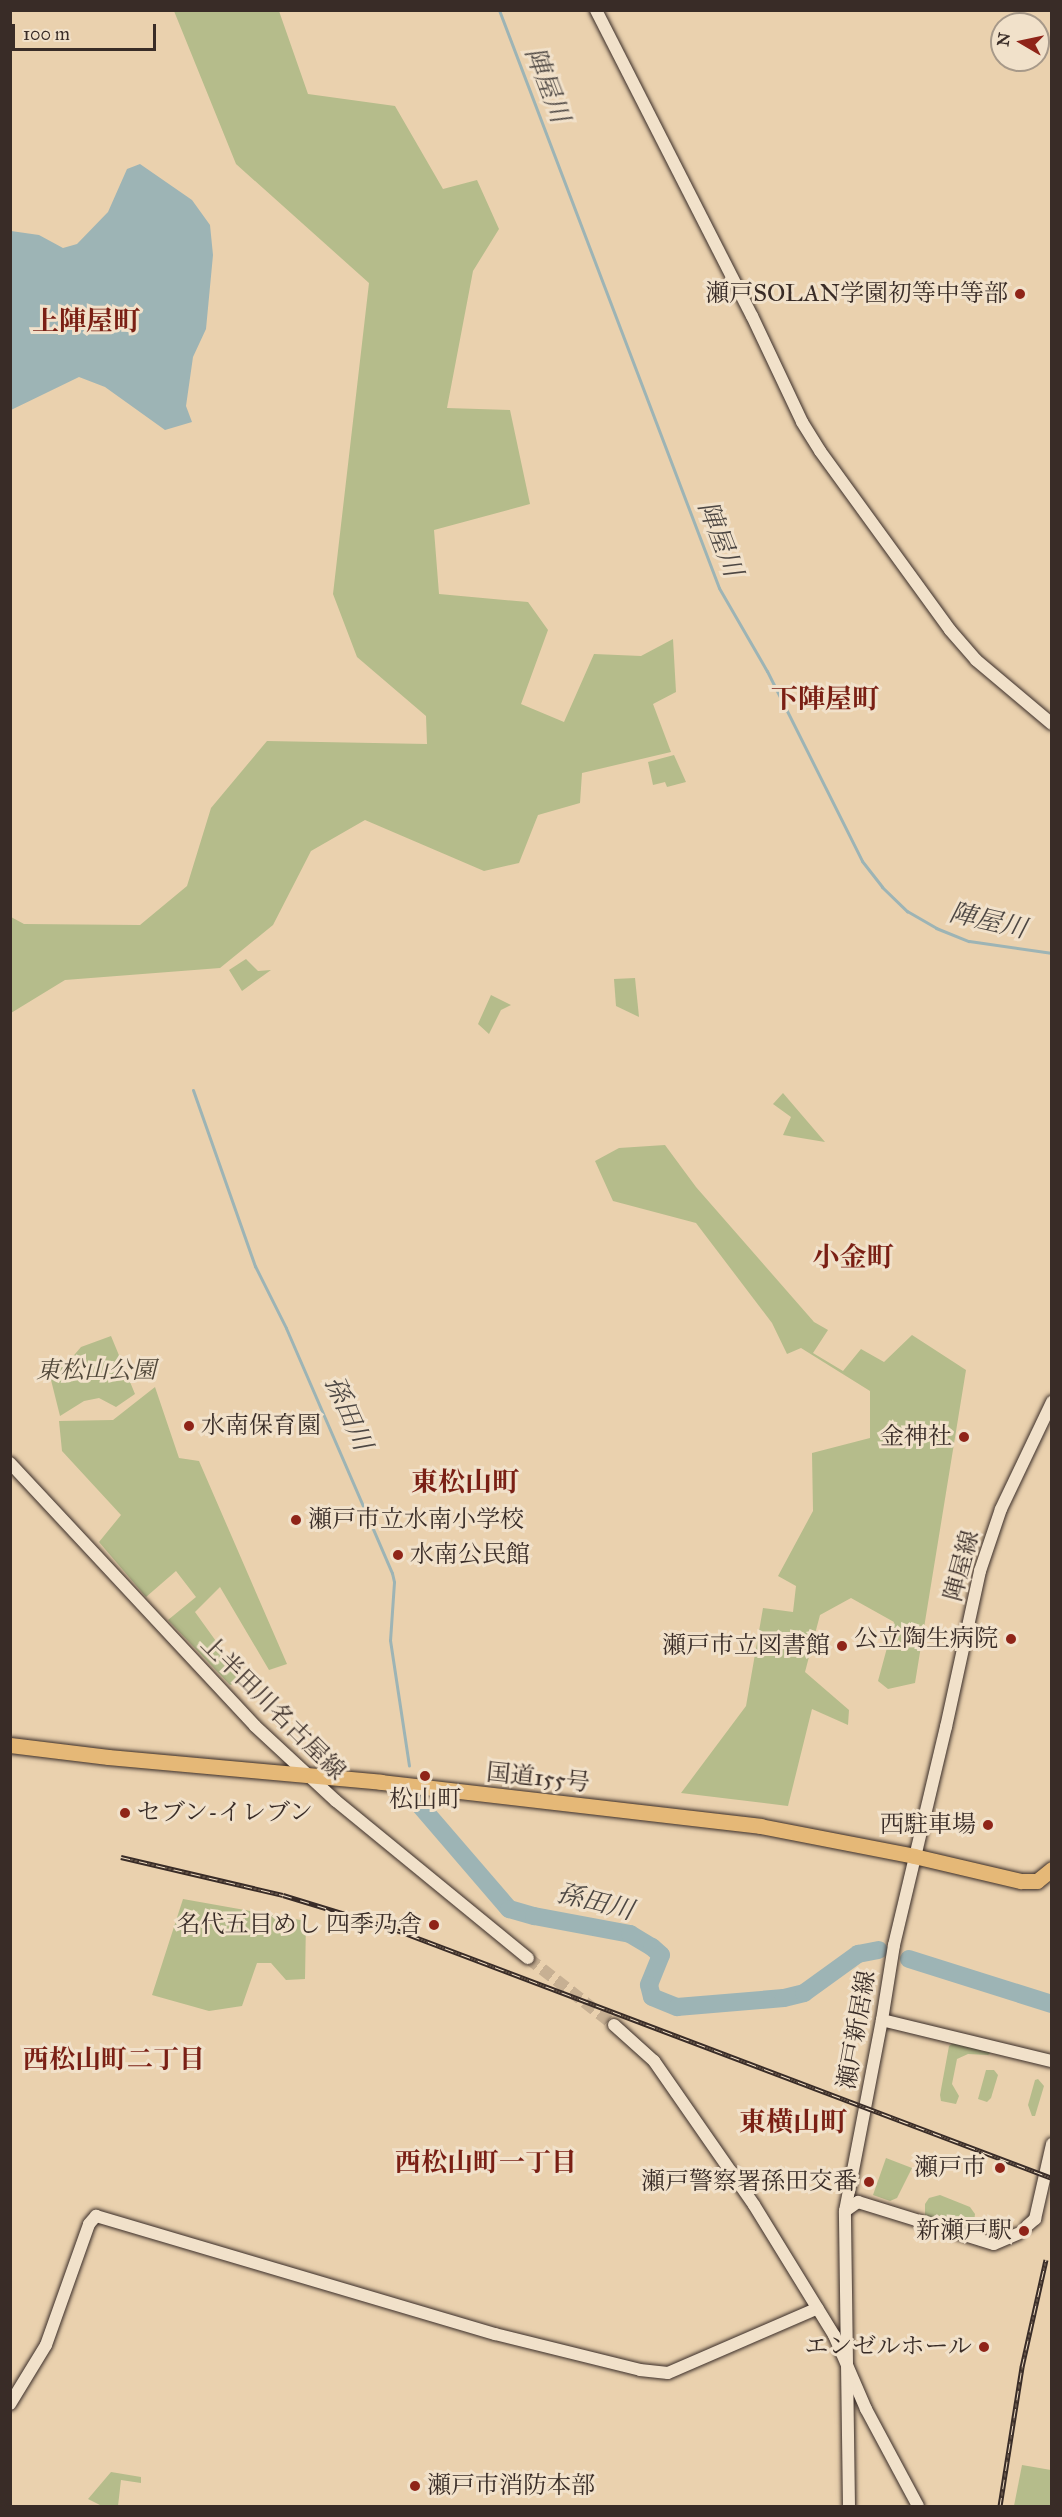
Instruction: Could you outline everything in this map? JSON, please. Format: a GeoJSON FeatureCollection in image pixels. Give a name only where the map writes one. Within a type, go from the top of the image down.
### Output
{"type":"FeatureCollection","features":[{"type":"Feature","properties":{"kind":"highway","name":"国道155号"},"geometry":{"type":"LineString","coordinates":[[10,1745],[760,1826],[914,1856],[1021,1881],[1044,1883],[1052,1869]]}},
{"type":"Feature","properties":{"kind":"street"},"geometry":{"type":"LineString","coordinates":[[596,10],[752,315],[802,422],[820,451],[950,630],[976,660],[1050,724]]}},
{"type":"Feature","properties":{"kind":"street","name":"陣屋線"},"geometry":{"type":"LineString","coordinates":[[914,1856],[937,1766],[980,1571],[1001,1509],[1052,1401]]}},
{"type":"Feature","properties":{"kind":"street","name":"上半田川名古屋線"},"geometry":{"type":"LineString","coordinates":[[10,1463],[255,1726],[382,1840],[528,1958]]}},
{"type":"Feature","properties":{"kind":"street","name":"瀬戸新居線"},"geometry":{"type":"LineString","coordinates":[[849,2506],[845,2211],[894,1945],[914,1856]]}},
{"type":"Feature","properties":{"kind":"street"},"geometry":{"type":"LineString","coordinates":[[882,2020],[1052,2061]]}},
{"type":"Feature","properties":{"kind":"street"},"geometry":{"type":"LineString","coordinates":[[614,2025],[654,2061],[754,2205],[818,2308],[847,2364],[866,2409],[918,2506]]}},
{"type":"Feature","properties":{"kind":"street"},"geometry":{"type":"LineString","coordinates":[[845,2211],[858,2202],[994,2244],[1023,2230],[1035,2219],[1052,2145]]}},
{"type":"Feature","properties":{"kind":"street"},"geometry":{"type":"LineString","coordinates":[[10,2404],[46,2344],[89,2224],[96,2216],[495,2334],[640,2370],[668,2373],[818,2308]]}},
{"type":"Feature","properties":{"kind":"green space"},"geometry":{"type":"Polygon","coordinates":[[[174,11],[279,11],[308,94],[395,106],[443,189],[477,180],[499,229],[473,271],[447,408],[510,410],[530,504],[434,530],[439,594],[528,602],[548,630],[521,704],[564,722],[594,654],[641,656],[673,639],[676,692],[653,704],[671,752],[582,773],[580,803],[538,815],[519,863],[484,871],[365,820],[311,851],[273,925],[220,968],[65,980],[11,1013],[11,917],[24,924],[140,925],[187,886],[211,808],[267,741],[427,744],[426,716],[357,657],[333,594],[369,283],[236,164],[174,11]]]}},
{"type":"Feature","properties":{"kind":"green space"},"geometry":{"type":"Polygon","coordinates":[[[674,755],[686,782],[667,787],[665,782],[653,785],[648,762],[674,755]]]}},
{"type":"Feature","properties":{"kind":"green space"},"geometry":{"type":"Polygon","coordinates":[[[246,959],[258,971],[271,970],[242,991],[229,970],[246,959]]]}},
{"type":"Feature","properties":{"kind":"green space"},"geometry":{"type":"Polygon","coordinates":[[[635,978],[639,1017],[616,1006],[614,979],[635,978]]]}},
{"type":"Feature","properties":{"kind":"green space"},"geometry":{"type":"Polygon","coordinates":[[[491,995],[511,1005],[501,1010],[489,1034],[478,1024],[491,995]]]}},
{"type":"Feature","properties":{"kind":"green space"},"geometry":{"type":"Polygon","coordinates":[[[783,1093],[825,1142],[783,1135],[791,1117],[773,1104],[783,1093]]]}},
{"type":"Feature","properties":{"kind":"green space"},"geometry":{"type":"Polygon","coordinates":[[[665,1145],[696,1187],[814,1322],[828,1330],[813,1353],[843,1371],[861,1349],[884,1362],[912,1335],[966,1370],[915,1683],[888,1689],[878,1681],[894,1622],[851,1598],[820,1615],[805,1672],[849,1710],[848,1725],[812,1709],[788,1806],[681,1793],[746,1706],[763,1608],[793,1612],[796,1586],[778,1576],[813,1511],[812,1453],[870,1438],[870,1391],[801,1348],[787,1354],[772,1323],[696,1223],[613,1201],[595,1161],[619,1148],[665,1145]]]}},
{"type":"Feature","properties":{"kind":"green space","name":"東松山公園"},"geometry":{"type":"Polygon","coordinates":[[[111,1336],[135,1394],[116,1407],[99,1398],[84,1401],[60,1416],[47,1364],[69,1361],[81,1347],[111,1336]]]}},
{"type":"Feature","properties":{"kind":"green space"},"geometry":{"type":"Polygon","coordinates":[[[155,1387],[179,1458],[199,1461],[287,1664],[269,1670],[220,1587],[195,1612],[244,1680],[230,1685],[168,1620],[196,1597],[176,1571],[146,1597],[99,1542],[121,1515],[62,1451],[59,1421],[113,1420],[155,1387]]]}},
{"type":"Feature","properties":{"kind":"green space"},"geometry":{"type":"Polygon","coordinates":[[[183,1899],[306,1921],[305,1979],[286,1980],[271,1963],[257,1963],[242,2006],[209,2011],[152,1995],[183,1899]]]}},
{"type":"Feature","properties":{"kind":"green space"},"geometry":{"type":"Polygon","coordinates":[[[955,2042],[992,2052],[988,2055],[968,2054],[957,2059],[952,2084],[959,2096],[956,2104],[941,2101],[940,2095],[949,2046],[955,2042]]]}},
{"type":"Feature","properties":{"kind":"green space"},"geometry":{"type":"Polygon","coordinates":[[[986,2070],[994,2070],[998,2075],[991,2098],[987,2102],[978,2099],[986,2070]]]}},
{"type":"Feature","properties":{"kind":"green space"},"geometry":{"type":"Polygon","coordinates":[[[1038,2079],[1044,2086],[1035,2116],[1032,2116],[1028,2105],[1035,2080],[1038,2079]]]}},
{"type":"Feature","properties":{"kind":"green space"},"geometry":{"type":"Polygon","coordinates":[[[886,2158],[912,2168],[897,2198],[890,2201],[873,2195],[886,2158]]]}},
{"type":"Feature","properties":{"kind":"green space"},"geometry":{"type":"Polygon","coordinates":[[[940,2195],[970,2207],[975,2214],[974,2223],[963,2230],[925,2217],[925,2204],[929,2198],[940,2195]]]}},
{"type":"Feature","properties":{"kind":"green space"},"geometry":{"type":"Polygon","coordinates":[[[1022,2465],[1051,2470],[1051,2506],[1014,2506],[1022,2465]]]}},
{"type":"Feature","properties":{"kind":"green space"},"geometry":{"type":"Polygon","coordinates":[[[111,2472],[141,2477],[141,2483],[121,2480],[118,2506],[102,2506],[88,2499],[111,2472]]]}},
{"type":"Feature","properties":{"kind":"water"},"geometry":{"type":"Polygon","coordinates":[[[140,164],[192,200],[210,225],[213,255],[206,329],[193,357],[186,406],[192,422],[165,430],[105,387],[79,377],[11,410],[11,231],[39,235],[63,248],[77,244],[108,212],[127,169],[140,164]]]}},
{"type":"Feature","properties":{"kind":"waterway","name":"陣屋川"},"geometry":{"type":"LineString","coordinates":[[499,10],[719,588],[767,671],[862,861],[882,887],[907,911],[936,928],[969,941],[1052,953]]}},
{"type":"Feature","properties":{"kind":"waterway","name":"孫田川"},"geometry":{"type":"LineString","coordinates":[[193,1090],[255,1266],[286,1328],[392,1573],[394,1582],[390,1640],[409,1766]]}},
{"type":"Feature","properties":{"kind":"waterway","name":"孫田川"},"geometry":{"type":"LineString","coordinates":[[417,1802],[509,1909],[630,1934],[652,1947],[661,1955],[649,1985],[652,1997],[677,2007],[784,1998],[804,1993],[858,1954],[879,1950]]}},
{"type":"Feature","properties":{"kind":"waterway","name":"孫田川"},"geometry":{"type":"LineString","coordinates":[[909,1959],[1052,2004]]}},
{"type":"Feature","properties":{"kind":"tunnel"},"geometry":{"type":"LineString","coordinates":[[528,1958],[614,2025]]}},
{"type":"Feature","properties":{"kind":"railway"},"geometry":{"type":"LineString","coordinates":[[121,1857],[283,1895],[394,1929],[1052,2178]]}},
{"type":"Feature","properties":{"kind":"railway"},"geometry":{"type":"LineString","coordinates":[[1000,2506],[1022,2367],[1046,2260]]}},
{"type":"Feature","properties":{"kind":"place","name":"瀬戸SOLAN学園初等中等部"},"geometry":{"type":"Point","coordinates":[1020,294]}},
{"type":"Feature","properties":{"kind":"place","name":"水南保育園"},"geometry":{"type":"Point","coordinates":[189,1426]}},
{"type":"Feature","properties":{"kind":"place","name":"金神社"},"geometry":{"type":"Point","coordinates":[964,1437]}},
{"type":"Feature","properties":{"kind":"place","name":"瀬戸市立水南小学校"},"geometry":{"type":"Point","coordinates":[296,1520]}},
{"type":"Feature","properties":{"kind":"place","name":"水南公民館"},"geometry":{"type":"Point","coordinates":[398,1555]}},
{"type":"Feature","properties":{"kind":"place","name":"公立陶生病院"},"geometry":{"type":"Point","coordinates":[1011,1639]}},
{"type":"Feature","properties":{"kind":"place","name":"瀬戸市立図書館"},"geometry":{"type":"Point","coordinates":[842,1646]}},
{"type":"Feature","properties":{"kind":"place","name":"松山町"},"geometry":{"type":"Point","coordinates":[425,1776]}},
{"type":"Feature","properties":{"kind":"place","name":"セブン-イレブン"},"geometry":{"type":"Point","coordinates":[125,1813]}},
{"type":"Feature","properties":{"kind":"place","name":"西駐車場"},"geometry":{"type":"Point","coordinates":[988,1825]}},
{"type":"Feature","properties":{"kind":"place","name":"名代五目めし 四季乃舎"},"geometry":{"type":"Point","coordinates":[434,1925]}},
{"type":"Feature","properties":{"kind":"place","name":"瀬戸市"},"geometry":{"type":"Point","coordinates":[1000,2168]}},
{"type":"Feature","properties":{"kind":"place","name":"瀬戸警察署孫田交番"},"geometry":{"type":"Point","coordinates":[869,2182]}},
{"type":"Feature","properties":{"kind":"place","name":"新瀬戸駅"},"geometry":{"type":"Point","coordinates":[1024,2231]}},
{"type":"Feature","properties":{"kind":"place","name":"エンゼルホール"},"geometry":{"type":"Point","coordinates":[984,2347]}},
{"type":"Feature","properties":{"kind":"place","name":"瀬戸市消防本部"},"geometry":{"type":"Point","coordinates":[415,2486]}},
{"type":"Feature","properties":{"kind":"district","name":"上陣屋町"},"geometry":{"type":"Point","coordinates":[86,321]}},
{"type":"Feature","properties":{"kind":"district","name":"下陣屋町"},"geometry":{"type":"Point","coordinates":[825,699]}},
{"type":"Feature","properties":{"kind":"district","name":"小金町"},"geometry":{"type":"Point","coordinates":[853,1257]}},
{"type":"Feature","properties":{"kind":"district","name":"東松山町"},"geometry":{"type":"Point","coordinates":[465,1482]}},
{"type":"Feature","properties":{"kind":"district","name":"西松山町二丁目"},"geometry":{"type":"Point","coordinates":[114,2060]}},
{"type":"Feature","properties":{"kind":"district","name":"東横山町"},"geometry":{"type":"Point","coordinates":[793,2122]}},
{"type":"Feature","properties":{"kind":"district","name":"西松山町一丁目"},"geometry":{"type":"Point","coordinates":[486,2163]}}]}
